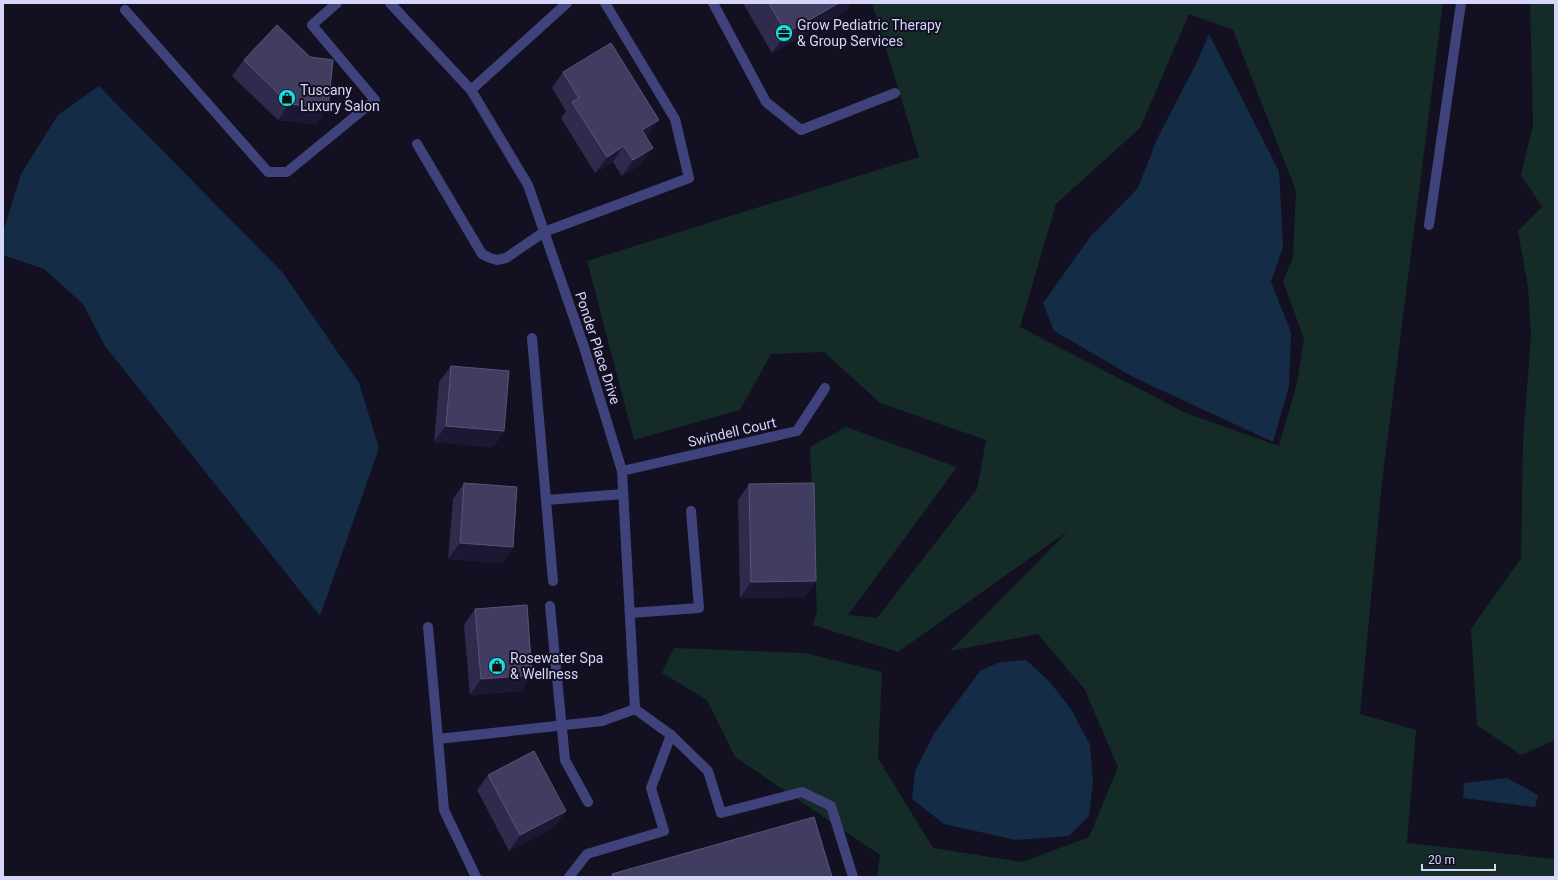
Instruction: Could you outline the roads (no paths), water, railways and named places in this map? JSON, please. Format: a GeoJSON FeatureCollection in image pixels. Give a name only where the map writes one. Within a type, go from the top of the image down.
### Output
{"type":"FeatureCollection","features":[{"type":"Feature","properties":{"kind":"street"},"geometry":{"type":"LineString","coordinates":[[124,10],[268,172],[287,172],[375,100],[312,25],[337,3]]}},
{"type":"Feature","properties":{"kind":"street","name":"Ponder Place Drive"},"geometry":{"type":"LineString","coordinates":[[390,3],[472,90],[528,185],[584,347],[622,472],[635,709]]}},
{"type":"Feature","properties":{"kind":"street"},"geometry":{"type":"LineString","coordinates":[[472,90],[567,3]]}},
{"type":"Feature","properties":{"kind":"street"},"geometry":{"type":"LineString","coordinates":[[417,144],[482,254],[497,260],[506,258],[544,232],[689,178],[675,119],[605,3]]}},
{"type":"Feature","properties":{"kind":"street"},"geometry":{"type":"LineString","coordinates":[[713,3],[766,102],[801,130],[895,93]]}},
{"type":"Feature","properties":{"kind":"street"},"geometry":{"type":"LineString","coordinates":[[1430,225],[1461,3]]}},
{"type":"Feature","properties":{"kind":"street"},"geometry":{"type":"LineString","coordinates":[[532,338],[553,581]]}},
{"type":"Feature","properties":{"kind":"street","name":"Swindell Court"},"geometry":{"type":"LineString","coordinates":[[622,472],[797,432],[826,388]]}},
{"type":"Feature","properties":{"kind":"street"},"geometry":{"type":"LineString","coordinates":[[547,500],[623,494]]}},
{"type":"Feature","properties":{"kind":"street"},"geometry":{"type":"LineString","coordinates":[[630,613],[699,608],[690,511]]}},
{"type":"Feature","properties":{"kind":"street"},"geometry":{"type":"LineString","coordinates":[[550,606],[565,760],[588,802]]}},
{"type":"Feature","properties":{"kind":"street"},"geometry":{"type":"LineString","coordinates":[[428,627],[444,810],[476,877]]}},
{"type":"Feature","properties":{"kind":"street"},"geometry":{"type":"LineString","coordinates":[[438,739],[602,721],[635,709],[671,735],[708,771],[721,814],[802,792],[831,806],[853,877]]}},
{"type":"Feature","properties":{"kind":"street"},"geometry":{"type":"LineString","coordinates":[[569,877],[587,854],[664,831],[651,788],[671,735]]}},
{"type":"Feature","properties":{"kind":"water"},"geometry":{"type":"Polygon","coordinates":[[[1209,34],[1279,171],[1283,247],[1271,282],[1291,332],[1289,386],[1273,442],[1135,378],[1054,331],[1043,303],[1091,236],[1138,188],[1157,139],[1197,62],[1209,34]]]}},
{"type":"Feature","properties":{"kind":"water"},"geometry":{"type":"Polygon","coordinates":[[[99,86],[283,273],[359,383],[379,448],[320,616],[105,346],[83,304],[44,269],[3,255],[3,232],[21,174],[58,115],[99,86]]]}},
{"type":"Feature","properties":{"kind":"water"},"geometry":{"type":"Polygon","coordinates":[[[1026,660],[1049,681],[1071,709],[1090,745],[1093,782],[1089,816],[1069,836],[1016,840],[944,824],[912,799],[915,771],[935,732],[980,671],[1000,662],[1026,660]]]}},
{"type":"Feature","properties":{"kind":"water"},"geometry":{"type":"Polygon","coordinates":[[[1507,778],[1538,795],[1535,807],[1463,798],[1464,783],[1507,778]]]}},
{"type":"Feature","properties":{"kind":"place","name":"Grow Pediatric Therapy & Group Services"},"geometry":{"type":"Point","coordinates":[784,33]}},
{"type":"Feature","properties":{"kind":"place","name":"Tuscany Luxury Salon"},"geometry":{"type":"Point","coordinates":[287,98]}},
{"type":"Feature","properties":{"kind":"place","name":"Rosewater Spa & Wellness"},"geometry":{"type":"Point","coordinates":[497,666]}}]}
